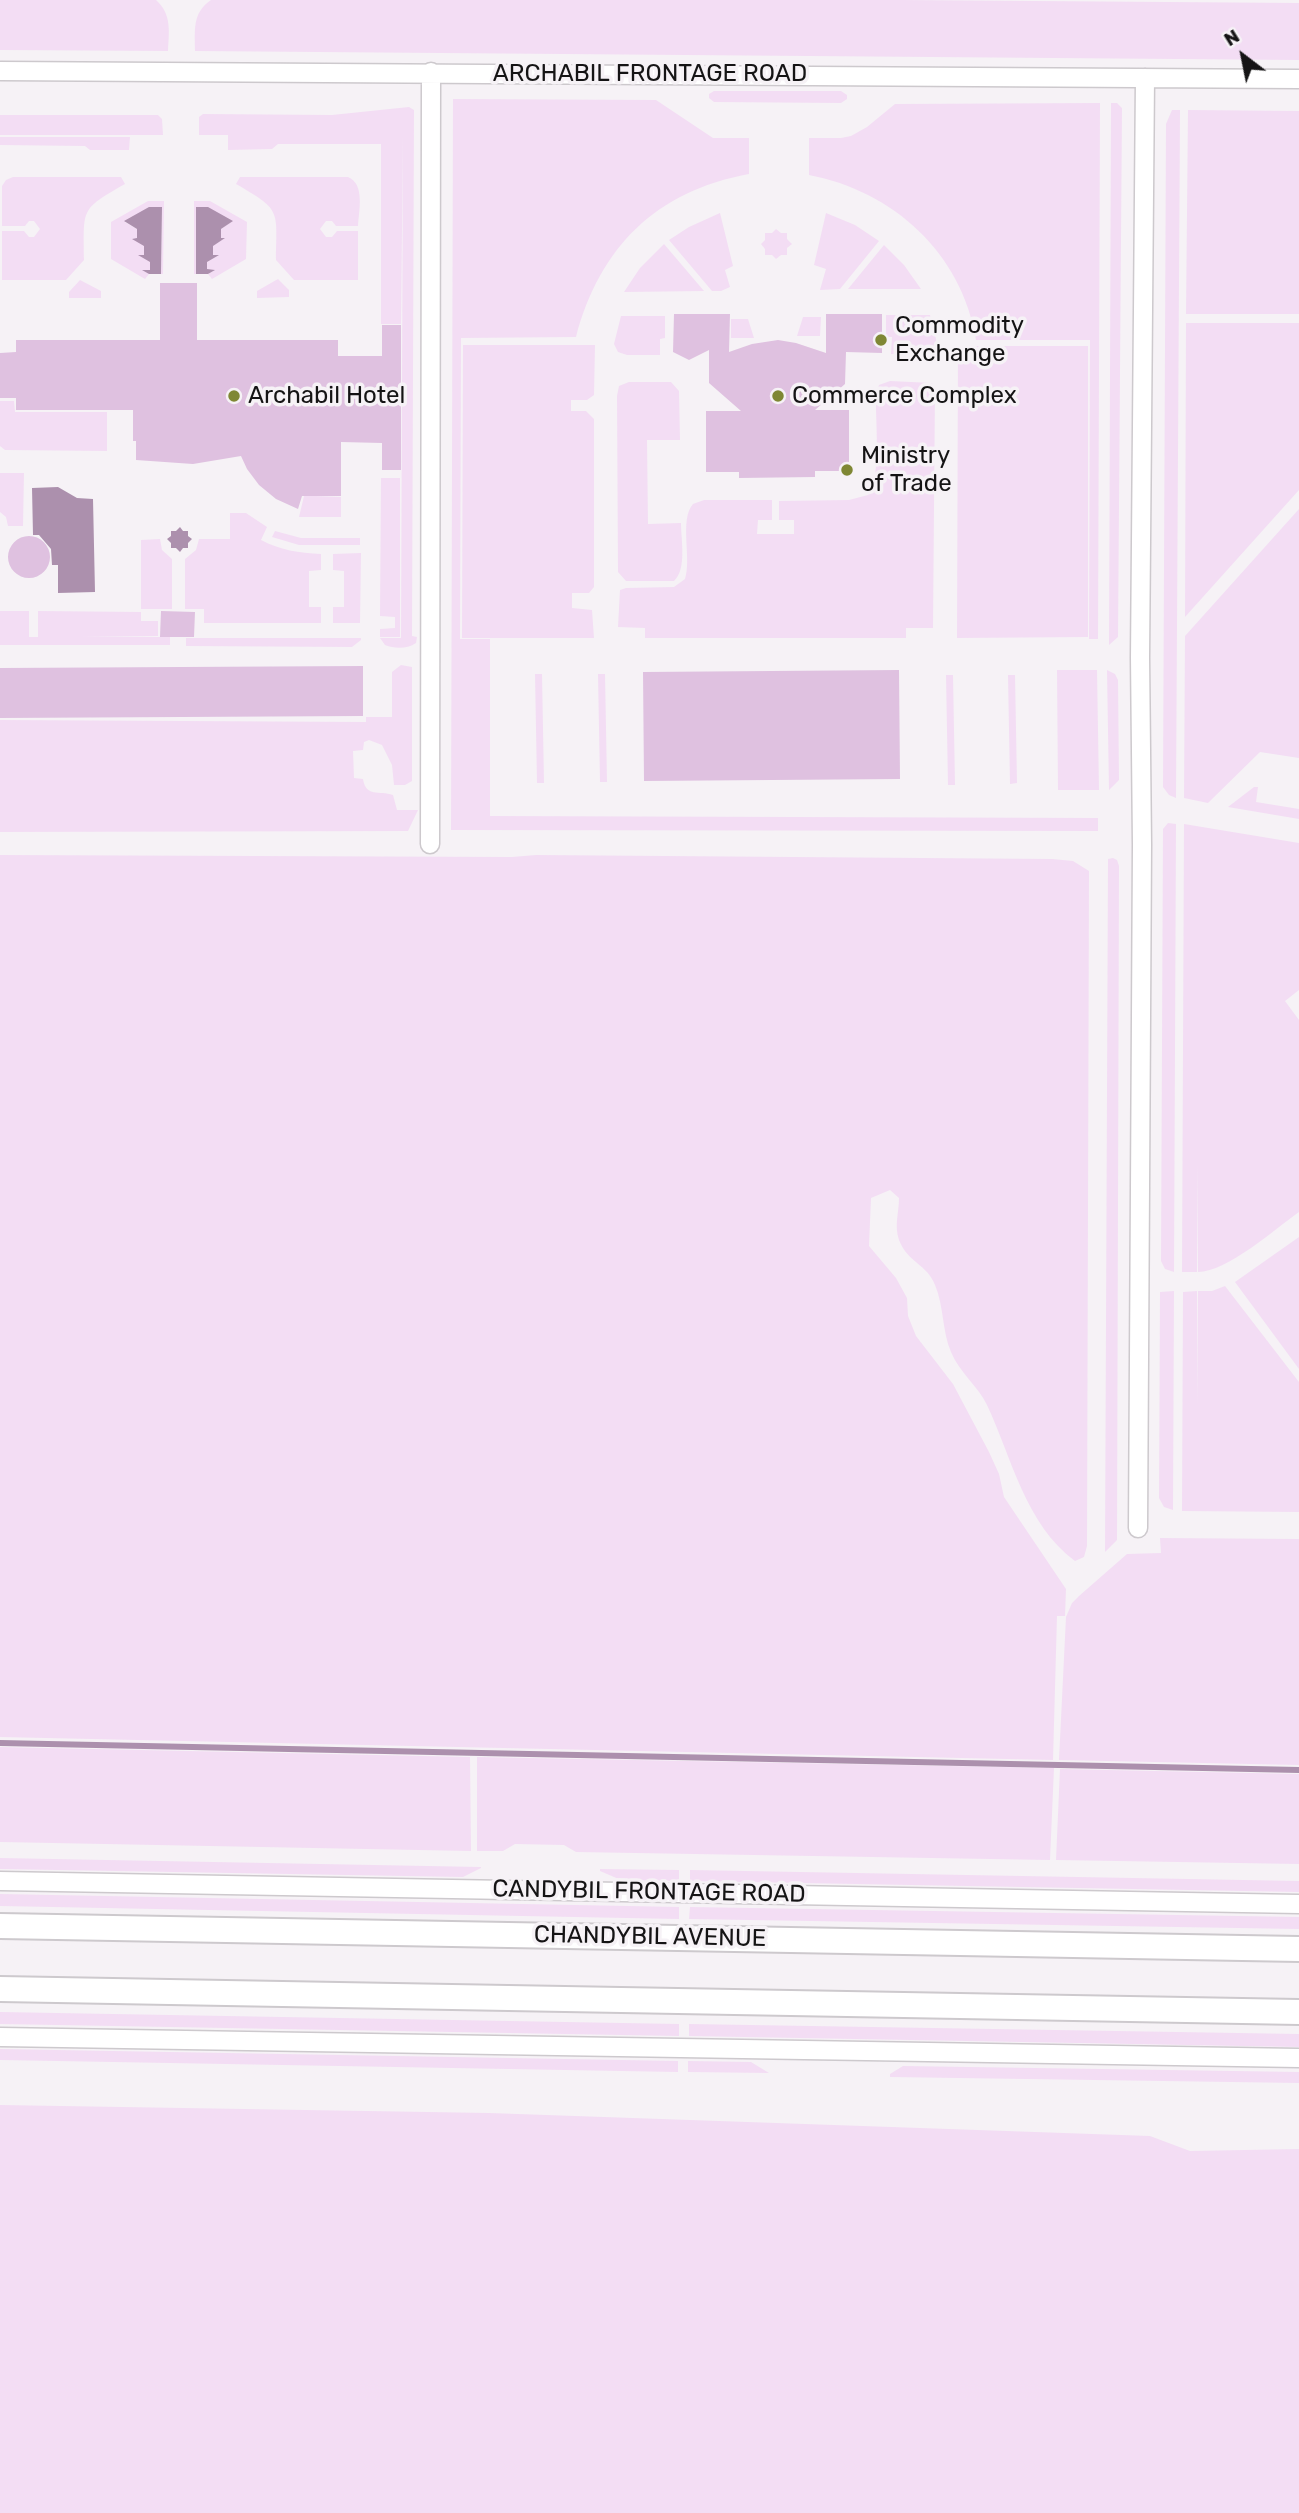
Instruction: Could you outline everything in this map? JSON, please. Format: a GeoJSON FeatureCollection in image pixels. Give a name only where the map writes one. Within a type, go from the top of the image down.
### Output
{"type":"FeatureCollection","features":[{"type":"Feature","properties":{"kind":"main road","name":"CHANDYBIL AVENUE"},"geometry":{"type":"LineString","coordinates":[[0,1926],[1299,1949]]}},
{"type":"Feature","properties":{"kind":"main road"},"geometry":{"type":"LineString","coordinates":[[0,1989],[1299,2012]]}},
{"type":"Feature","properties":{"kind":"street","name":"ARCHABIL FRONTAGE ROAD"},"geometry":{"type":"LineString","coordinates":[[0,71],[1299,79]]}},
{"type":"Feature","properties":{"kind":"street"},"geometry":{"type":"LineString","coordinates":[[430,844],[431,72]]}},
{"type":"Feature","properties":{"kind":"street"},"geometry":{"type":"LineString","coordinates":[[1138,1528],[1144,78]]}},
{"type":"Feature","properties":{"kind":"street","name":"CANDYBIL FRONTAGE ROAD"},"geometry":{"type":"LineString","coordinates":[[0,1881],[1299,1904]]}},
{"type":"Feature","properties":{"kind":"street"},"geometry":{"type":"LineString","coordinates":[[0,2037],[1299,2058]]}},
{"type":"Feature","properties":{"kind":"shaded area"},"geometry":{"type":"Polygon","coordinates":[[[0,0],[156,0],[167,17],[168,51],[0,50],[0,0]]]}},
{"type":"Feature","properties":{"kind":"shaded area"},"geometry":{"type":"Polygon","coordinates":[[[211,0],[1299,3],[1299,60],[195,51],[198,16],[200,10],[211,0]]]}},
{"type":"Feature","properties":{"kind":"shaded area"},"geometry":{"type":"Polygon","coordinates":[[[714,91],[841,91],[847,95],[847,99],[841,103],[714,102],[709,98],[709,94],[714,91]]]}},
{"type":"Feature","properties":{"kind":"shaded area"},"geometry":{"type":"Polygon","coordinates":[[[453,99],[656,100],[713,138],[749,138],[749,174],[716,182],[686,194],[660,209],[637,228],[617,250],[600,276],[576,337],[461,338],[460,639],[490,639],[490,816],[1098,818],[1098,831],[451,830],[453,99]]]}},
{"type":"Feature","properties":{"kind":"shaded area"},"geometry":{"type":"Polygon","coordinates":[[[1100,103],[1098,639],[1089,639],[1090,340],[976,340],[968,309],[956,280],[939,254],[919,231],[895,211],[869,195],[840,183],[809,175],[809,138],[851,136],[867,127],[895,104],[1100,103]]]}},
{"type":"Feature","properties":{"kind":"shaded area"},"geometry":{"type":"Polygon","coordinates":[[[1111,103],[1117,103],[1122,108],[1118,637],[1109,645],[1111,103]]]}},
{"type":"Feature","properties":{"kind":"shaded area"},"geometry":{"type":"Polygon","coordinates":[[[409,107],[414,110],[412,636],[417,637],[416,643],[397,648],[385,645],[380,638],[401,638],[403,135],[401,324],[381,324],[381,144],[278,144],[272,149],[228,150],[228,135],[199,135],[199,117],[203,114],[332,115],[409,107]]]}},
{"type":"Feature","properties":{"kind":"shaded area"},"geometry":{"type":"Polygon","coordinates":[[[1172,110],[1180,110],[1176,798],[1169,795],[1163,787],[1166,124],[1172,110]]]}},
{"type":"Feature","properties":{"kind":"shaded area"},"geometry":{"type":"Polygon","coordinates":[[[1188,110],[1299,111],[1299,314],[1186,314],[1188,110]]]}},
{"type":"Feature","properties":{"kind":"shaded area"},"geometry":{"type":"Polygon","coordinates":[[[0,115],[158,115],[162,119],[163,135],[0,135],[0,115]]]}},
{"type":"Feature","properties":{"kind":"shaded area"},"geometry":{"type":"Polygon","coordinates":[[[0,137],[130,137],[129,150],[90,150],[85,146],[0,145],[0,137]]]}},
{"type":"Feature","properties":{"kind":"shaded area"},"geometry":{"type":"Polygon","coordinates":[[[13,177],[121,177],[125,184],[99,200],[87,213],[84,260],[66,280],[2,280],[2,231],[24,231],[29,237],[34,237],[40,229],[34,221],[29,221],[25,226],[2,226],[2,186],[6,180],[13,177]]]}},
{"type":"Feature","properties":{"kind":"shaded area"},"geometry":{"type":"Polygon","coordinates":[[[240,177],[348,177],[353,180],[360,198],[358,226],[336,226],[332,221],[326,221],[320,229],[326,237],[332,237],[337,231],[358,231],[358,280],[294,280],[276,260],[276,220],[273,213],[269,206],[236,184],[240,177]]]}},
{"type":"Feature","properties":{"kind":"shaded area"},"geometry":{"type":"Polygon","coordinates":[[[148,201],[164,201],[163,274],[162,207],[125,222],[137,229],[137,238],[144,245],[144,255],[150,262],[150,270],[144,270],[149,274],[145,279],[111,259],[111,222],[148,201]]]}},
{"type":"Feature","properties":{"kind":"shaded area"},"geometry":{"type":"Polygon","coordinates":[[[194,201],[210,201],[247,222],[246,259],[212,279],[208,274],[213,271],[207,270],[207,262],[213,255],[213,245],[220,238],[221,229],[232,221],[196,207],[194,274],[194,201]]]}},
{"type":"Feature","properties":{"kind":"shaded area"},"geometry":{"type":"Polygon","coordinates":[[[149,207],[162,207],[161,274],[149,274],[142,270],[150,270],[150,262],[138,255],[144,255],[144,246],[132,239],[137,238],[137,229],[124,221],[149,207]]]}},
{"type":"Feature","properties":{"kind":"shaded area"},"geometry":{"type":"Polygon","coordinates":[[[196,207],[208,207],[233,221],[221,229],[221,238],[225,238],[213,246],[213,255],[219,255],[207,262],[207,269],[215,270],[208,274],[196,274],[196,207]]]}},
{"type":"Feature","properties":{"kind":"shaded area"},"geometry":{"type":"Polygon","coordinates":[[[720,213],[733,266],[725,270],[730,287],[712,291],[669,240],[689,227],[720,213]]]}},
{"type":"Feature","properties":{"kind":"shaded area"},"geometry":{"type":"Polygon","coordinates":[[[826,213],[855,225],[879,241],[840,289],[820,290],[826,269],[814,265],[826,213]]]}},
{"type":"Feature","properties":{"kind":"shaded area"},"geometry":{"type":"Polygon","coordinates":[[[776,229],[787,233],[787,239],[792,244],[787,248],[787,255],[776,259],[772,255],[765,255],[761,244],[765,240],[765,233],[772,233],[776,229]]]}},
{"type":"Feature","properties":{"kind":"shaded area"},"geometry":{"type":"Polygon","coordinates":[[[664,244],[704,291],[624,292],[640,268],[664,244]]]}},
{"type":"Feature","properties":{"kind":"shaded area"},"geometry":{"type":"Polygon","coordinates":[[[884,245],[904,265],[921,289],[848,289],[884,245]]]}},
{"type":"Feature","properties":{"kind":"shaded area"},"geometry":{"type":"Polygon","coordinates":[[[278,279],[289,290],[289,297],[257,298],[257,291],[278,279]]]}},
{"type":"Feature","properties":{"kind":"shaded area"},"geometry":{"type":"Polygon","coordinates":[[[80,280],[101,291],[101,298],[69,298],[69,292],[80,280]]]}},
{"type":"Feature","properties":{"kind":"shaded area"},"geometry":{"type":"Polygon","coordinates":[[[886,315],[930,315],[937,343],[935,347],[924,354],[891,354],[892,337],[886,337],[886,315]]]}},
{"type":"Feature","properties":{"kind":"shaded area"},"geometry":{"type":"Polygon","coordinates":[[[621,316],[665,316],[665,338],[660,339],[660,355],[627,355],[618,352],[614,344],[621,316]]]}},
{"type":"Feature","properties":{"kind":"shaded area"},"geometry":{"type":"Polygon","coordinates":[[[803,317],[821,317],[820,336],[797,336],[803,317]]]}},
{"type":"Feature","properties":{"kind":"shaded area"},"geometry":{"type":"Polygon","coordinates":[[[731,319],[748,319],[754,338],[731,338],[731,319]]]}},
{"type":"Feature","properties":{"kind":"shaded area"},"geometry":{"type":"Polygon","coordinates":[[[1186,323],[1299,323],[1299,490],[1185,617],[1186,323]]]}},
{"type":"Feature","properties":{"kind":"shaded area"},"geometry":{"type":"Polygon","coordinates":[[[463,345],[595,345],[594,395],[587,400],[571,400],[571,411],[586,411],[594,419],[594,587],[589,593],[572,593],[572,608],[592,610],[594,638],[462,638],[463,345]]]}},
{"type":"Feature","properties":{"kind":"shaded area"},"geometry":{"type":"Polygon","coordinates":[[[958,346],[1088,346],[1088,637],[957,638],[958,346]]]}},
{"type":"Feature","properties":{"kind":"shaded area"},"geometry":{"type":"Polygon","coordinates":[[[890,381],[932,383],[935,388],[933,628],[906,628],[906,638],[645,638],[645,628],[618,627],[620,590],[674,587],[685,579],[686,529],[693,504],[704,500],[772,500],[772,520],[758,520],[757,534],[794,534],[794,520],[779,520],[779,501],[849,500],[868,495],[875,475],[876,394],[879,385],[890,381]]]}},
{"type":"Feature","properties":{"kind":"shaded area"},"geometry":{"type":"Polygon","coordinates":[[[629,382],[671,382],[679,391],[680,440],[647,440],[648,524],[681,523],[682,562],[674,581],[626,581],[618,572],[617,396],[619,386],[629,382]]]}},
{"type":"Feature","properties":{"kind":"shaded area"},"geometry":{"type":"Polygon","coordinates":[[[0,401],[14,401],[15,412],[107,412],[107,451],[5,450],[0,446],[0,401]]]}},
{"type":"Feature","properties":{"kind":"shaded area"},"geometry":{"type":"Polygon","coordinates":[[[0,473],[24,473],[23,526],[8,526],[6,517],[0,512],[0,473]]]}},
{"type":"Feature","properties":{"kind":"shaded area"},"geometry":{"type":"Polygon","coordinates":[[[381,478],[400,478],[400,637],[380,637],[380,629],[395,628],[395,617],[380,616],[381,478]]]}},
{"type":"Feature","properties":{"kind":"shaded area"},"geometry":{"type":"Polygon","coordinates":[[[58,487],[77,498],[93,499],[95,592],[58,593],[58,565],[52,565],[51,549],[39,535],[33,535],[32,488],[58,487]]]}},
{"type":"Feature","properties":{"kind":"shaded area"},"geometry":{"type":"Polygon","coordinates":[[[305,492],[315,492],[316,496],[341,497],[341,517],[299,517],[305,492]]]}},
{"type":"Feature","properties":{"kind":"shaded area"},"geometry":{"type":"Polygon","coordinates":[[[1299,509],[1299,758],[1260,752],[1208,803],[1184,798],[1185,636],[1299,509]]]}},
{"type":"Feature","properties":{"kind":"shaded area"},"geometry":{"type":"Polygon","coordinates":[[[230,513],[246,513],[267,527],[261,540],[290,550],[321,554],[321,570],[309,571],[309,607],[321,607],[321,623],[204,623],[204,609],[185,609],[185,559],[196,550],[199,539],[230,539],[230,513]]]}},
{"type":"Feature","properties":{"kind":"shaded area"},"geometry":{"type":"Polygon","coordinates":[[[180,527],[183,531],[188,531],[188,536],[192,539],[188,548],[183,548],[180,552],[171,548],[167,539],[171,536],[171,531],[180,527]]]}},
{"type":"Feature","properties":{"kind":"shaded area"},"geometry":{"type":"Polygon","coordinates":[[[275,531],[301,538],[360,538],[360,545],[299,545],[272,537],[275,531]]]}},
{"type":"Feature","properties":{"kind":"shaded area"},"geometry":{"type":"Polygon","coordinates":[[[160,539],[162,550],[172,559],[172,609],[141,609],[141,540],[160,539]]]}},
{"type":"Feature","properties":{"kind":"shaded area"},"geometry":{"type":"Polygon","coordinates":[[[361,553],[360,623],[333,623],[333,607],[344,607],[344,571],[333,570],[333,554],[361,553]]]}},
{"type":"Feature","properties":{"kind":"shaded area"},"geometry":{"type":"Polygon","coordinates":[[[0,611],[29,611],[29,637],[38,637],[38,611],[141,612],[141,621],[158,621],[158,636],[81,637],[170,637],[170,645],[0,645],[0,611]]]}},
{"type":"Feature","properties":{"kind":"shaded area"},"geometry":{"type":"Polygon","coordinates":[[[186,638],[361,640],[352,647],[186,646],[186,638]]]}},
{"type":"Feature","properties":{"kind":"shaded area"},"geometry":{"type":"Polygon","coordinates":[[[401,665],[412,667],[412,781],[405,785],[394,785],[392,765],[382,745],[369,740],[364,742],[363,750],[353,751],[354,778],[363,779],[370,791],[393,795],[397,810],[418,810],[408,831],[0,832],[0,720],[366,722],[366,717],[392,717],[392,672],[401,665]]]}},
{"type":"Feature","properties":{"kind":"shaded area"},"geometry":{"type":"Polygon","coordinates":[[[1057,670],[1097,670],[1099,790],[1058,790],[1057,670]]]}},
{"type":"Feature","properties":{"kind":"shaded area"},"geometry":{"type":"Polygon","coordinates":[[[1107,670],[1115,674],[1118,680],[1119,780],[1109,790],[1107,670]]]}},
{"type":"Feature","properties":{"kind":"shaded area"},"geometry":{"type":"Polygon","coordinates":[[[535,674],[542,674],[544,783],[537,783],[535,674]]]}},
{"type":"Feature","properties":{"kind":"shaded area"},"geometry":{"type":"Polygon","coordinates":[[[598,674],[605,674],[607,782],[600,782],[598,674]]]}},
{"type":"Feature","properties":{"kind":"shaded area"},"geometry":{"type":"Polygon","coordinates":[[[946,675],[953,675],[955,785],[948,785],[946,675]]]}},
{"type":"Feature","properties":{"kind":"shaded area"},"geometry":{"type":"Polygon","coordinates":[[[1008,675],[1015,675],[1017,783],[1010,784],[1008,675]]]}},
{"type":"Feature","properties":{"kind":"shaded area"},"geometry":{"type":"Polygon","coordinates":[[[1254,787],[1258,787],[1256,802],[1299,809],[1299,819],[1228,807],[1254,787]]]}},
{"type":"Feature","properties":{"kind":"shaded area"},"geometry":{"type":"Polygon","coordinates":[[[1168,823],[1176,824],[1174,1272],[1165,1269],[1161,1261],[1163,829],[1168,823]]]}},
{"type":"Feature","properties":{"kind":"shaded area"},"geometry":{"type":"Polygon","coordinates":[[[1184,824],[1299,843],[1299,990],[1285,1001],[1299,1020],[1299,1212],[1223,1265],[1198,1272],[1198,1163],[1197,1272],[1182,1272],[1184,824]]]}},
{"type":"Feature","properties":{"kind":"shaded area"},"geometry":{"type":"Polygon","coordinates":[[[0,855],[1052,859],[1073,861],[1089,871],[1087,1546],[1084,1557],[1075,1561],[1058,1546],[1032,1509],[987,1405],[951,1352],[932,1278],[907,1254],[899,1240],[899,1198],[890,1190],[871,1198],[869,1246],[896,1278],[907,1298],[908,1316],[916,1336],[953,1384],[999,1474],[1004,1497],[1066,1589],[1065,1616],[1057,1616],[1053,1760],[0,1737],[0,855]]]}},
{"type":"Feature","properties":{"kind":"shaded area"},"geometry":{"type":"Polygon","coordinates":[[[1113,858],[1119,866],[1117,1540],[1105,1552],[1108,859],[1113,858]]]}},
{"type":"Feature","properties":{"kind":"shaded area"},"geometry":{"type":"Polygon","coordinates":[[[1299,1237],[1299,1369],[1235,1282],[1299,1237]]]}},
{"type":"Feature","properties":{"kind":"shaded area"},"geometry":{"type":"Polygon","coordinates":[[[1225,1286],[1299,1382],[1299,1512],[1182,1511],[1183,1292],[1197,1291],[1197,1406],[1198,1291],[1212,1291],[1225,1286]]]}},
{"type":"Feature","properties":{"kind":"shaded area"},"geometry":{"type":"Polygon","coordinates":[[[1174,1291],[1173,1510],[1164,1507],[1159,1498],[1160,1292],[1174,1291]]]}},
{"type":"Feature","properties":{"kind":"shaded area"},"geometry":{"type":"Polygon","coordinates":[[[1160,1538],[1299,1539],[1299,1765],[1059,1760],[1066,1617],[1072,1603],[1127,1554],[1161,1553],[1160,1538]]]}},
{"type":"Feature","properties":{"kind":"shaded area"},"geometry":{"type":"Polygon","coordinates":[[[0,1747],[470,1757],[471,1851],[0,1842],[0,1747]]]}},
{"type":"Feature","properties":{"kind":"shaded area"},"geometry":{"type":"Polygon","coordinates":[[[477,1757],[1054,1768],[1050,1860],[576,1852],[564,1845],[515,1844],[503,1851],[477,1851],[477,1757]]]}},
{"type":"Feature","properties":{"kind":"shaded area"},"geometry":{"type":"Polygon","coordinates":[[[1060,1769],[1299,1774],[1299,1864],[1056,1860],[1060,1769]]]}},
{"type":"Feature","properties":{"kind":"shaded area"},"geometry":{"type":"Polygon","coordinates":[[[0,1858],[481,1868],[463,1877],[0,1869],[0,1858]]]}},
{"type":"Feature","properties":{"kind":"shaded area"},"geometry":{"type":"Polygon","coordinates":[[[600,1869],[679,1870],[679,1881],[621,1880],[600,1869]]]}},
{"type":"Feature","properties":{"kind":"shaded area"},"geometry":{"type":"Polygon","coordinates":[[[690,1870],[1299,1881],[1299,1892],[690,1881],[690,1870]]]}},
{"type":"Feature","properties":{"kind":"shaded area"},"geometry":{"type":"Polygon","coordinates":[[[0,1894],[679,1907],[679,1919],[0,1906],[0,1894]]]}},
{"type":"Feature","properties":{"kind":"shaded area"},"geometry":{"type":"Polygon","coordinates":[[[690,1907],[1299,1917],[1299,1929],[689,1919],[690,1907]]]}},
{"type":"Feature","properties":{"kind":"shaded area"},"geometry":{"type":"Polygon","coordinates":[[[0,2012],[679,2024],[679,2036],[0,2024],[0,2012]]]}},
{"type":"Feature","properties":{"kind":"shaded area"},"geometry":{"type":"Polygon","coordinates":[[[689,2024],[1299,2034],[1299,2047],[689,2036],[689,2024]]]}},
{"type":"Feature","properties":{"kind":"shaded area"},"geometry":{"type":"Polygon","coordinates":[[[0,2049],[678,2061],[678,2072],[0,2060],[0,2049]]]}},
{"type":"Feature","properties":{"kind":"shaded area"},"geometry":{"type":"Polygon","coordinates":[[[688,2061],[751,2062],[769,2073],[688,2072],[688,2061]]]}},
{"type":"Feature","properties":{"kind":"shaded area"},"geometry":{"type":"Polygon","coordinates":[[[903,2066],[1299,2072],[1299,2083],[890,2077],[890,2074],[903,2066]]]}},
{"type":"Feature","properties":{"kind":"shaded area"},"geometry":{"type":"Polygon","coordinates":[[[0,2105],[489,2113],[1150,2136],[1190,2151],[1299,2149],[1299,2513],[0,2513],[0,2105]]]}},
{"type":"Feature","properties":{"kind":"building","name":"Archabil Hotel"},"geometry":{"type":"Polygon","coordinates":[[[160,283],[197,283],[197,340],[338,340],[338,356],[382,356],[382,325],[401,325],[401,470],[382,470],[382,443],[341,442],[341,496],[302,496],[298,509],[276,499],[259,485],[241,456],[193,464],[136,460],[133,410],[16,410],[16,398],[0,398],[0,353],[16,352],[16,340],[160,340],[160,283]]]}},
{"type":"Feature","properties":{"kind":"building","name":"Commerce Complex"},"geometry":{"type":"Polygon","coordinates":[[[674,314],[730,314],[729,352],[752,344],[778,340],[826,353],[826,314],[882,314],[882,353],[846,352],[845,384],[815,410],[849,410],[849,471],[815,471],[815,477],[739,478],[739,472],[706,472],[706,411],[741,411],[709,383],[709,350],[689,360],[673,352],[674,314]]]}},
{"type":"Feature","properties":{"kind":"building"},"geometry":{"type":"Polygon","coordinates":[[[29,536],[44,542],[50,557],[44,572],[29,578],[14,572],[8,557],[14,542],[29,536]]]}},
{"type":"Feature","properties":{"kind":"building"},"geometry":{"type":"Polygon","coordinates":[[[161,611],[195,612],[194,637],[160,637],[161,611]]]}},
{"type":"Feature","properties":{"kind":"building"},"geometry":{"type":"Polygon","coordinates":[[[363,666],[363,716],[0,718],[0,668],[363,666]]]}},
{"type":"Feature","properties":{"kind":"building"},"geometry":{"type":"Polygon","coordinates":[[[899,670],[900,779],[644,781],[643,672],[899,670]]]}},
{"type":"Feature","properties":{"kind":"waterway"},"geometry":{"type":"LineString","coordinates":[[0,1743],[1299,1770]]}},
{"type":"Feature","properties":{"kind":"place","name":"Commodity Exchange"},"geometry":{"type":"Point","coordinates":[881,340]}},
{"type":"Feature","properties":{"kind":"place","name":"Archabil Hotel"},"geometry":{"type":"Point","coordinates":[234,396]}},
{"type":"Feature","properties":{"kind":"place","name":"Commerce Complex"},"geometry":{"type":"Point","coordinates":[778,396]}},
{"type":"Feature","properties":{"kind":"place","name":"Ministry of Trade"},"geometry":{"type":"Point","coordinates":[847,470]}}]}
